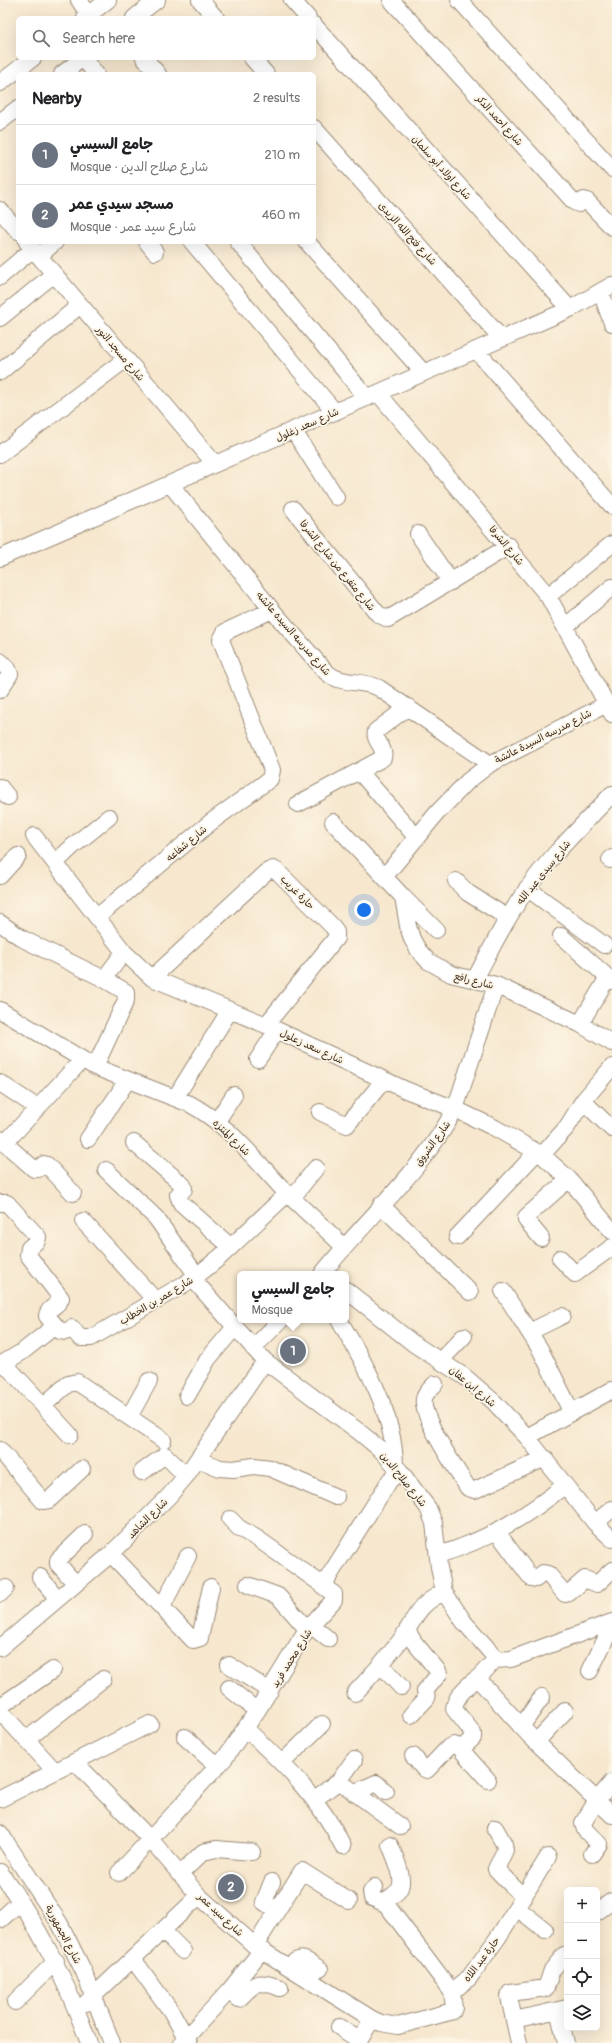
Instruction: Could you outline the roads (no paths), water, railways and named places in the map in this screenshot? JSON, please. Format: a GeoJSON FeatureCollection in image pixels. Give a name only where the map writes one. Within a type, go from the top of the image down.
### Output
{"type":"FeatureCollection","features":[{"type":"Feature","properties":{"kind":"street"},"geometry":{"type":"LineString","coordinates":[[79,0],[87,16]]}},
{"type":"Feature","properties":{"kind":"street"},"geometry":{"type":"LineString","coordinates":[[89,16],[108,0]]}},
{"type":"Feature","properties":{"kind":"street"},"geometry":{"type":"LineString","coordinates":[[137,16],[157,0]]}},
{"type":"Feature","properties":{"kind":"street"},"geometry":{"type":"LineString","coordinates":[[200,0],[214,16]]}},
{"type":"Feature","properties":{"kind":"street"},"geometry":{"type":"LineString","coordinates":[[292,0],[306,16]]}},
{"type":"Feature","properties":{"kind":"street","name":"شارع احمد الدكر"},"geometry":{"type":"LineString","coordinates":[[391,0],[574,202],[579,204],[584,200],[587,201],[612,227]]}},
{"type":"Feature","properties":{"kind":"street"},"geometry":{"type":"LineString","coordinates":[[460,0],[612,169]]}},
{"type":"Feature","properties":{"kind":"street","name":"شارع اولاد أبو سلمان"},"geometry":{"type":"LineString","coordinates":[[316,27],[570,309]]}},
{"type":"Feature","properties":{"kind":"street"},"geometry":{"type":"LineString","coordinates":[[0,83],[30,60]]}},
{"type":"Feature","properties":{"kind":"street"},"geometry":{"type":"LineString","coordinates":[[65,72],[80,60]]}},
{"type":"Feature","properties":{"kind":"street"},"geometry":{"type":"LineString","coordinates":[[85,60],[94,72]]}},
{"type":"Feature","properties":{"kind":"street"},"geometry":{"type":"LineString","coordinates":[[146,60],[156,72]]}},
{"type":"Feature","properties":{"kind":"street"},"geometry":{"type":"LineString","coordinates":[[254,60],[264,72]]}},
{"type":"Feature","properties":{"kind":"street"},"geometry":{"type":"LineString","coordinates":[[0,122],[16,110]]}},
{"type":"Feature","properties":{"kind":"street","name":"شارع فتح الله الزيدى"},"geometry":{"type":"LineString","coordinates":[[316,130],[502,339]]}},
{"type":"Feature","properties":{"kind":"street"},"geometry":{"type":"LineString","coordinates":[[0,210],[16,229]]}},
{"type":"Feature","properties":{"kind":"street"},"geometry":{"type":"LineString","coordinates":[[0,277],[33,249],[49,244]]}},
{"type":"Feature","properties":{"kind":"street"},"geometry":{"type":"LineString","coordinates":[[194,244],[336,412]]}},
{"type":"Feature","properties":{"kind":"street","name":"شارع الشرفا"},"geometry":{"type":"LineString","coordinates":[[240,244],[372,395],[509,546],[548,596],[566,626],[609,709]]}},
{"type":"Feature","properties":{"kind":"street"},"geometry":{"type":"LineString","coordinates":[[309,244],[423,372]]}},
{"type":"Feature","properties":{"kind":"street","name":"شارع مسجد النور"},"geometry":{"type":"LineString","coordinates":[[33,249],[215,464]]}},
{"type":"Feature","properties":{"kind":"street"},"geometry":{"type":"LineString","coordinates":[[0,318],[54,274]]}},
{"type":"Feature","properties":{"kind":"street"},"geometry":{"type":"LineString","coordinates":[[606,288],[612,322]]}},
{"type":"Feature","properties":{"kind":"street","name":"شارع سعد زغلول"},"geometry":{"type":"LineString","coordinates":[[0,558],[570,309],[606,288]]}},
{"type":"Feature","properties":{"kind":"street"},"geometry":{"type":"LineString","coordinates":[[0,372],[80,305]]}},
{"type":"Feature","properties":{"kind":"street"},"geometry":{"type":"LineString","coordinates":[[476,350],[612,506]]}},
{"type":"Feature","properties":{"kind":"street"},"geometry":{"type":"LineString","coordinates":[[0,454],[126,359]]}},
{"type":"Feature","properties":{"kind":"street"},"geometry":{"type":"LineString","coordinates":[[293,430],[336,497]]}},
{"type":"Feature","properties":{"kind":"street","name":"شارع مدرسه السيده عائشه"},"geometry":{"type":"LineString","coordinates":[[170,484],[272,610],[333,678],[342,681],[373,685],[408,707],[490,764]]}},
{"type":"Feature","properties":{"kind":"street","name":"شارع متفرع من شارع الشرفا"},"geometry":{"type":"LineString","coordinates":[[293,510],[378,614],[388,619],[509,546]]}},
{"type":"Feature","properties":{"kind":"street"},"geometry":{"type":"LineString","coordinates":[[418,534],[451,582]]}},
{"type":"Feature","properties":{"kind":"street"},"geometry":{"type":"LineString","coordinates":[[548,596],[612,544]]}},
{"type":"Feature","properties":{"kind":"street"},"geometry":{"type":"LineString","coordinates":[[566,626],[612,587]]}},
{"type":"Feature","properties":{"kind":"street","name":"شارع شفاعه"},"geometry":{"type":"LineString","coordinates":[[97,917],[211,822],[270,779],[272,770],[220,640],[225,632],[272,610]]}},
{"type":"Feature","properties":{"kind":"street"},"geometry":{"type":"LineString","coordinates":[[0,661],[8,669],[10,674],[0,690]]}},
{"type":"Feature","properties":{"kind":"street"},"geometry":{"type":"LineString","coordinates":[[298,804],[383,758],[383,749],[375,735],[376,731],[408,707]]}},
{"type":"Feature","properties":{"kind":"street","name":"شارع مدرسه السيدة عائشة"},"geometry":{"type":"LineString","coordinates":[[386,876],[463,786],[490,764],[609,709]]}},
{"type":"Feature","properties":{"kind":"street"},"geometry":{"type":"LineString","coordinates":[[359,771],[417,838]]}},
{"type":"Feature","properties":{"kind":"street","name":"شارع سيدى عبد الله"},"geometry":{"type":"LineString","coordinates":[[475,979],[508,918],[527,888],[612,794]]}},
{"type":"Feature","properties":{"kind":"street"},"geometry":{"type":"LineString","coordinates":[[55,863],[108,817]]}},
{"type":"Feature","properties":{"kind":"street","name":"شارع رافع"},"geometry":{"type":"LineString","coordinates":[[333,822],[386,876],[403,897],[406,903],[408,926],[419,951],[439,969],[451,974],[496,985],[580,1024],[612,1043]]}},
{"type":"Feature","properties":{"kind":"street","name":"شارع سعد زعلول"},"geometry":{"type":"LineString","coordinates":[[34,836],[124,952],[152,978],[272,1027],[406,1090],[455,1108],[495,1128],[540,1154],[569,1179],[612,1231]]}},
{"type":"Feature","properties":{"kind":"street"},"geometry":{"type":"LineString","coordinates":[[0,876],[18,856]]}},
{"type":"Feature","properties":{"kind":"street","name":"حارة غريب"},"geometry":{"type":"LineString","coordinates":[[152,978],[266,872],[273,869],[277,871],[333,927],[336,932],[336,938],[272,1027]]}},
{"type":"Feature","properties":{"kind":"street"},"geometry":{"type":"LineString","coordinates":[[456,881],[468,893],[508,918]]}},
{"type":"Feature","properties":{"kind":"street"},"geometry":{"type":"LineString","coordinates":[[527,888],[604,945]]}},
{"type":"Feature","properties":{"kind":"street"},"geometry":{"type":"LineString","coordinates":[[403,897],[436,930]]}},
{"type":"Feature","properties":{"kind":"street"},"geometry":{"type":"LineString","coordinates":[[0,923],[41,949],[123,989],[127,996],[88,1063],[3,1141],[34,1169],[38,1169],[44,1164],[46,1165],[73,1193]]}},
{"type":"Feature","properties":{"kind":"street"},"geometry":{"type":"LineString","coordinates":[[561,936],[610,979],[580,1024]]}},
{"type":"Feature","properties":{"kind":"street"},"geometry":{"type":"LineString","coordinates":[[104,979],[124,952]]}},
{"type":"Feature","properties":{"kind":"street","name":"شارع الشروق"},"geometry":{"type":"LineString","coordinates":[[326,1271],[344,1247],[424,1155],[449,1121],[455,1108],[496,985]]}},
{"type":"Feature","properties":{"kind":"street","name":"شارع المنتزه"},"geometry":{"type":"LineString","coordinates":[[0,1010],[88,1063],[127,1081],[175,1098],[197,1108],[217,1121],[234,1136],[290,1196],[344,1247]]}},
{"type":"Feature","properties":{"kind":"street"},"geometry":{"type":"LineString","coordinates":[[175,1098],[230,1010]]}},
{"type":"Feature","properties":{"kind":"street"},"geometry":{"type":"LineString","coordinates":[[258,1059],[272,1027]]}},
{"type":"Feature","properties":{"kind":"street"},"geometry":{"type":"LineString","coordinates":[[457,1236],[567,1127],[583,1101],[612,1066]]}},
{"type":"Feature","properties":{"kind":"street"},"geometry":{"type":"LineString","coordinates":[[320,1112],[347,1125],[384,1080]]}},
{"type":"Feature","properties":{"kind":"street"},"geometry":{"type":"LineString","coordinates":[[88,1139],[127,1081]]}},
{"type":"Feature","properties":{"kind":"street"},"geometry":{"type":"LineString","coordinates":[[0,1083],[38,1108]]}},
{"type":"Feature","properties":{"kind":"street"},"geometry":{"type":"LineString","coordinates":[[217,1121],[234,1095]]}},
{"type":"Feature","properties":{"kind":"street"},"geometry":{"type":"LineString","coordinates":[[583,1101],[612,1129]]}},
{"type":"Feature","properties":{"kind":"street"},"geometry":{"type":"LineString","coordinates":[[134,1143],[183,1185],[184,1189],[178,1195],[181,1203],[231,1247]]}},
{"type":"Feature","properties":{"kind":"street","name":"شارع عمر بن الخطاب"},"geometry":{"type":"LineString","coordinates":[[55,1326],[62,1332],[70,1328],[73,1329],[80,1338],[91,1338],[195,1278],[290,1196],[316,1168]]}},
{"type":"Feature","properties":{"kind":"street","name":"شارع صلاح الدين"},"geometry":{"type":"LineString","coordinates":[[106,1170],[156,1218],[195,1278],[265,1361],[358,1431],[397,1468],[428,1508],[434,1523],[444,1592],[464,1622],[494,1654],[495,1660]]}},
{"type":"Feature","properties":{"kind":"street"},"geometry":{"type":"LineString","coordinates":[[541,1238],[526,1220],[526,1217],[569,1179]]}},
{"type":"Feature","properties":{"kind":"street"},"geometry":{"type":"LineString","coordinates":[[0,1203],[7,1204],[38,1238],[37,1241],[29,1248],[27,1253],[61,1298],[61,1300],[47,1313],[47,1316],[55,1326],[22,1352],[2,1364],[70,1435]]}},
{"type":"Feature","properties":{"kind":"street"},"geometry":{"type":"LineString","coordinates":[[381,1205],[470,1292]]}},
{"type":"Feature","properties":{"kind":"street"},"geometry":{"type":"LineString","coordinates":[[82,1221],[156,1301]]}},
{"type":"Feature","properties":{"kind":"street"},"geometry":{"type":"LineString","coordinates":[[560,1258],[575,1274],[612,1247]]}},
{"type":"Feature","properties":{"kind":"street"},"geometry":{"type":"LineString","coordinates":[[503,1291],[529,1332],[556,1380],[571,1411]]}},
{"type":"Feature","properties":{"kind":"street","name":"شارع ابن عفان"},"geometry":{"type":"LineString","coordinates":[[349,1293],[385,1323],[465,1377],[494,1402],[545,1458],[595,1523],[612,1539]]}},
{"type":"Feature","properties":{"kind":"street"},"geometry":{"type":"LineString","coordinates":[[529,1332],[562,1316]]}},
{"type":"Feature","properties":{"kind":"street"},"geometry":{"type":"LineString","coordinates":[[253,1348],[279,1323]]}},
{"type":"Feature","properties":{"kind":"street"},"geometry":{"type":"LineString","coordinates":[[230,1519],[239,1528],[258,1539],[324,1586],[397,1468],[390,1428],[379,1398],[366,1368],[341,1323]]}},
{"type":"Feature","properties":{"kind":"street"},"geometry":{"type":"LineString","coordinates":[[187,1396],[208,1359],[235,1327]]}},
{"type":"Feature","properties":{"kind":"street"},"geometry":{"type":"LineString","coordinates":[[441,1360],[464,1336]]}},
{"type":"Feature","properties":{"kind":"street","name":"شارع الشاهد"},"geometry":{"type":"LineString","coordinates":[[0,1648],[57,1598],[111,1554],[150,1516],[186,1476],[265,1361]]}},
{"type":"Feature","properties":{"kind":"street"},"geometry":{"type":"LineString","coordinates":[[129,1417],[150,1381]]}},
{"type":"Feature","properties":{"kind":"street"},"geometry":{"type":"LineString","coordinates":[[40,1402],[46,1403],[68,1384],[77,1382],[163,1440]]}},
{"type":"Feature","properties":{"kind":"street"},"geometry":{"type":"LineString","coordinates":[[435,1384],[426,1394],[424,1404],[443,1449],[468,1488],[475,1490],[545,1458]]}},
{"type":"Feature","properties":{"kind":"street"},"geometry":{"type":"LineString","coordinates":[[527,1437],[571,1411],[612,1390]]}},
{"type":"Feature","properties":{"kind":"street"},"geometry":{"type":"LineString","coordinates":[[0,1450],[43,1501],[49,1500],[82,1469]]}},
{"type":"Feature","properties":{"kind":"street"},"geometry":{"type":"LineString","coordinates":[[142,1472],[165,1455],[186,1476]]}},
{"type":"Feature","properties":{"kind":"street"},"geometry":{"type":"LineString","coordinates":[[198,1459],[220,1468],[233,1469],[254,1466],[270,1468],[336,1498]]}},
{"type":"Feature","properties":{"kind":"street"},"geometry":{"type":"LineString","coordinates":[[438,1555],[477,1542],[497,1532],[532,1511],[565,1485]]}},
{"type":"Feature","properties":{"kind":"street"},"geometry":{"type":"LineString","coordinates":[[595,1523],[612,1508]]}},
{"type":"Feature","properties":{"kind":"street"},"geometry":{"type":"LineString","coordinates":[[497,1532],[531,1578],[536,1579],[543,1573],[548,1574],[565,1594],[569,1594],[585,1579],[597,1584],[612,1570]]}},
{"type":"Feature","properties":{"kind":"street"},"geometry":{"type":"LineString","coordinates":[[76,1583],[58,1564],[58,1560],[85,1534]]}},
{"type":"Feature","properties":{"kind":"street"},"geometry":{"type":"LineString","coordinates":[[111,1554],[190,1638],[197,1640],[200,1638],[212,1587]]}},
{"type":"Feature","properties":{"kind":"street"},"geometry":{"type":"LineString","coordinates":[[162,1607],[188,1556]]}},
{"type":"Feature","properties":{"kind":"street"},"geometry":{"type":"LineString","coordinates":[[40,1577],[57,1598]]}},
{"type":"Feature","properties":{"kind":"street"},"geometry":{"type":"LineString","coordinates":[[248,1585],[278,1596],[309,1627],[328,1639]]}},
{"type":"Feature","properties":{"kind":"street","name":"شارع محمد فريد"},"geometry":{"type":"LineString","coordinates":[[119,1872],[151,1840],[217,1766],[246,1729],[309,1627],[334,1600],[334,1594],[324,1586]]}},
{"type":"Feature","properties":{"kind":"street"},"geometry":{"type":"LineString","coordinates":[[355,1693],[381,1665],[407,1630],[418,1611],[430,1600],[444,1592]]}},
{"type":"Feature","properties":{"kind":"street"},"geometry":{"type":"LineString","coordinates":[[462,1748],[473,1738],[473,1733],[455,1712],[454,1704],[464,1690],[495,1660],[511,1659],[611,1623]]}},
{"type":"Feature","properties":{"kind":"street"},"geometry":{"type":"LineString","coordinates":[[590,1671],[606,1638],[611,1623]]}},
{"type":"Feature","properties":{"kind":"street"},"geometry":{"type":"LineString","coordinates":[[407,1630],[439,1674],[425,1691],[427,1698],[411,1715]]}},
{"type":"Feature","properties":{"kind":"street"},"geometry":{"type":"LineString","coordinates":[[229,1665],[270,1691]]}},
{"type":"Feature","properties":{"kind":"street"},"geometry":{"type":"LineString","coordinates":[[381,1665],[401,1687]]}},
{"type":"Feature","properties":{"kind":"street"},"geometry":{"type":"LineString","coordinates":[[53,1670],[0,1708],[2,1714],[55,1771]]}},
{"type":"Feature","properties":{"kind":"street"},"geometry":{"type":"LineString","coordinates":[[480,1676],[481,1682],[521,1727],[612,1815]]}},
{"type":"Feature","properties":{"kind":"street"},"geometry":{"type":"LineString","coordinates":[[26,1740],[103,1679]]}},
{"type":"Feature","properties":{"kind":"street"},"geometry":{"type":"LineString","coordinates":[[229,1688],[257,1711]]}},
{"type":"Feature","properties":{"kind":"street"},"geometry":{"type":"LineString","coordinates":[[521,1727],[542,1697]]}},
{"type":"Feature","properties":{"kind":"street"},"geometry":{"type":"LineString","coordinates":[[536,1742],[565,1711]]}},
{"type":"Feature","properties":{"kind":"street"},"geometry":{"type":"LineString","coordinates":[[0,1799],[150,1724]]}},
{"type":"Feature","properties":{"kind":"street"},"geometry":{"type":"LineString","coordinates":[[282,1763],[322,1724]]}},
{"type":"Feature","properties":{"kind":"street"},"geometry":{"type":"LineString","coordinates":[[246,1729],[282,1763],[315,1799],[329,1819],[343,1846]]}},
{"type":"Feature","properties":{"kind":"street"},"geometry":{"type":"LineString","coordinates":[[185,1737],[217,1766]]}},
{"type":"Feature","properties":{"kind":"street"},"geometry":{"type":"LineString","coordinates":[[412,1756],[423,1768],[427,1770],[449,1747],[454,1745],[462,1748],[463,1752],[488,1780]]}},
{"type":"Feature","properties":{"kind":"street"},"geometry":{"type":"LineString","coordinates":[[315,1799],[339,1781],[354,1760]]}},
{"type":"Feature","properties":{"kind":"street","name":"شارع سيد عمر"},"geometry":{"type":"LineString","coordinates":[[75,1762],[151,1840],[199,1896],[258,1948],[288,1967],[296,1959],[301,1958],[320,1969],[372,2019]]}},
{"type":"Feature","properties":{"kind":"street"},"geometry":{"type":"LineString","coordinates":[[339,1781],[400,1826]]}},
{"type":"Feature","properties":{"kind":"street"},"geometry":{"type":"LineString","coordinates":[[592,1854],[599,1844],[585,1830],[583,1823],[597,1800],[612,1782]]}},
{"type":"Feature","properties":{"kind":"street"},"geometry":{"type":"LineString","coordinates":[[354,1793],[376,1783],[386,1792]]}},
{"type":"Feature","properties":{"kind":"street"},"geometry":{"type":"LineString","coordinates":[[495,1828],[505,1847],[496,1869],[521,1903],[545,1930]]}},
{"type":"Feature","properties":{"kind":"street","name":"شارع الجمهورية"},"geometry":{"type":"LineString","coordinates":[[0,1833],[60,1924],[84,1972],[112,2043]]}},
{"type":"Feature","properties":{"kind":"street"},"geometry":{"type":"LineString","coordinates":[[383,1903],[399,1890],[402,1884],[396,1858],[390,1845]]}},
{"type":"Feature","properties":{"kind":"street"},"geometry":{"type":"LineString","coordinates":[[180,1874],[203,1852],[216,1850],[252,1852]]}},
{"type":"Feature","properties":{"kind":"street","name":"حارة عبد اللاه"},"geometry":{"type":"LineString","coordinates":[[452,1992],[469,1978],[521,1903],[548,1857]]}},
{"type":"Feature","properties":{"kind":"street"},"geometry":{"type":"LineString","coordinates":[[133,1959],[171,2011],[185,2041],[229,1991],[258,1948],[277,1911],[302,1871],[349,1901]]}},
{"type":"Feature","properties":{"kind":"street","name":"شارع الجمهورية"},"geometry":{"type":"LineString","coordinates":[[0,1872],[56,1961],[89,2043]]}},
{"type":"Feature","properties":{"kind":"street"},"geometry":{"type":"LineString","coordinates":[[272,1882],[264,1902],[277,1911]]}},
{"type":"Feature","properties":{"kind":"street"},"geometry":{"type":"LineString","coordinates":[[339,2027],[359,2042],[372,2019],[381,2023],[398,2026],[453,2011],[454,2008],[452,1992],[390,1910],[371,1895],[371,1892],[375,1887]]}},
{"type":"Feature","properties":{"kind":"street"},"geometry":{"type":"LineString","coordinates":[[77,2010],[93,1997],[199,1896]]}},
{"type":"Feature","properties":{"kind":"street"},"geometry":{"type":"LineString","coordinates":[[600,1910],[612,1900]]}},
{"type":"Feature","properties":{"kind":"street"},"geometry":{"type":"LineString","coordinates":[[0,1920],[20,1902]]}},
{"type":"Feature","properties":{"kind":"street"},"geometry":{"type":"LineString","coordinates":[[163,1931],[183,1951]]}},
{"type":"Feature","properties":{"kind":"street"},"geometry":{"type":"LineString","coordinates":[[519,2043],[509,1996],[510,1993],[546,1988],[552,1970],[564,1955]]}},
{"type":"Feature","properties":{"kind":"street"},"geometry":{"type":"LineString","coordinates":[[15,2002],[56,1961]]}},
{"type":"Feature","properties":{"kind":"street"},"geometry":{"type":"LineString","coordinates":[[229,1991],[239,1999],[253,1985],[268,1983],[280,1988]]}},
{"type":"Feature","properties":{"kind":"street"},"geometry":{"type":"LineString","coordinates":[[514,2020],[563,2009],[566,2043]]}},
{"type":"Feature","properties":{"kind":"place","name":"جامع السيسي"},"geometry":{"type":"Point","coordinates":[293,1351]}},
{"type":"Feature","properties":{"kind":"place","name":"مسجد سيدي عمر"},"geometry":{"type":"Point","coordinates":[231,1887]}}]}
